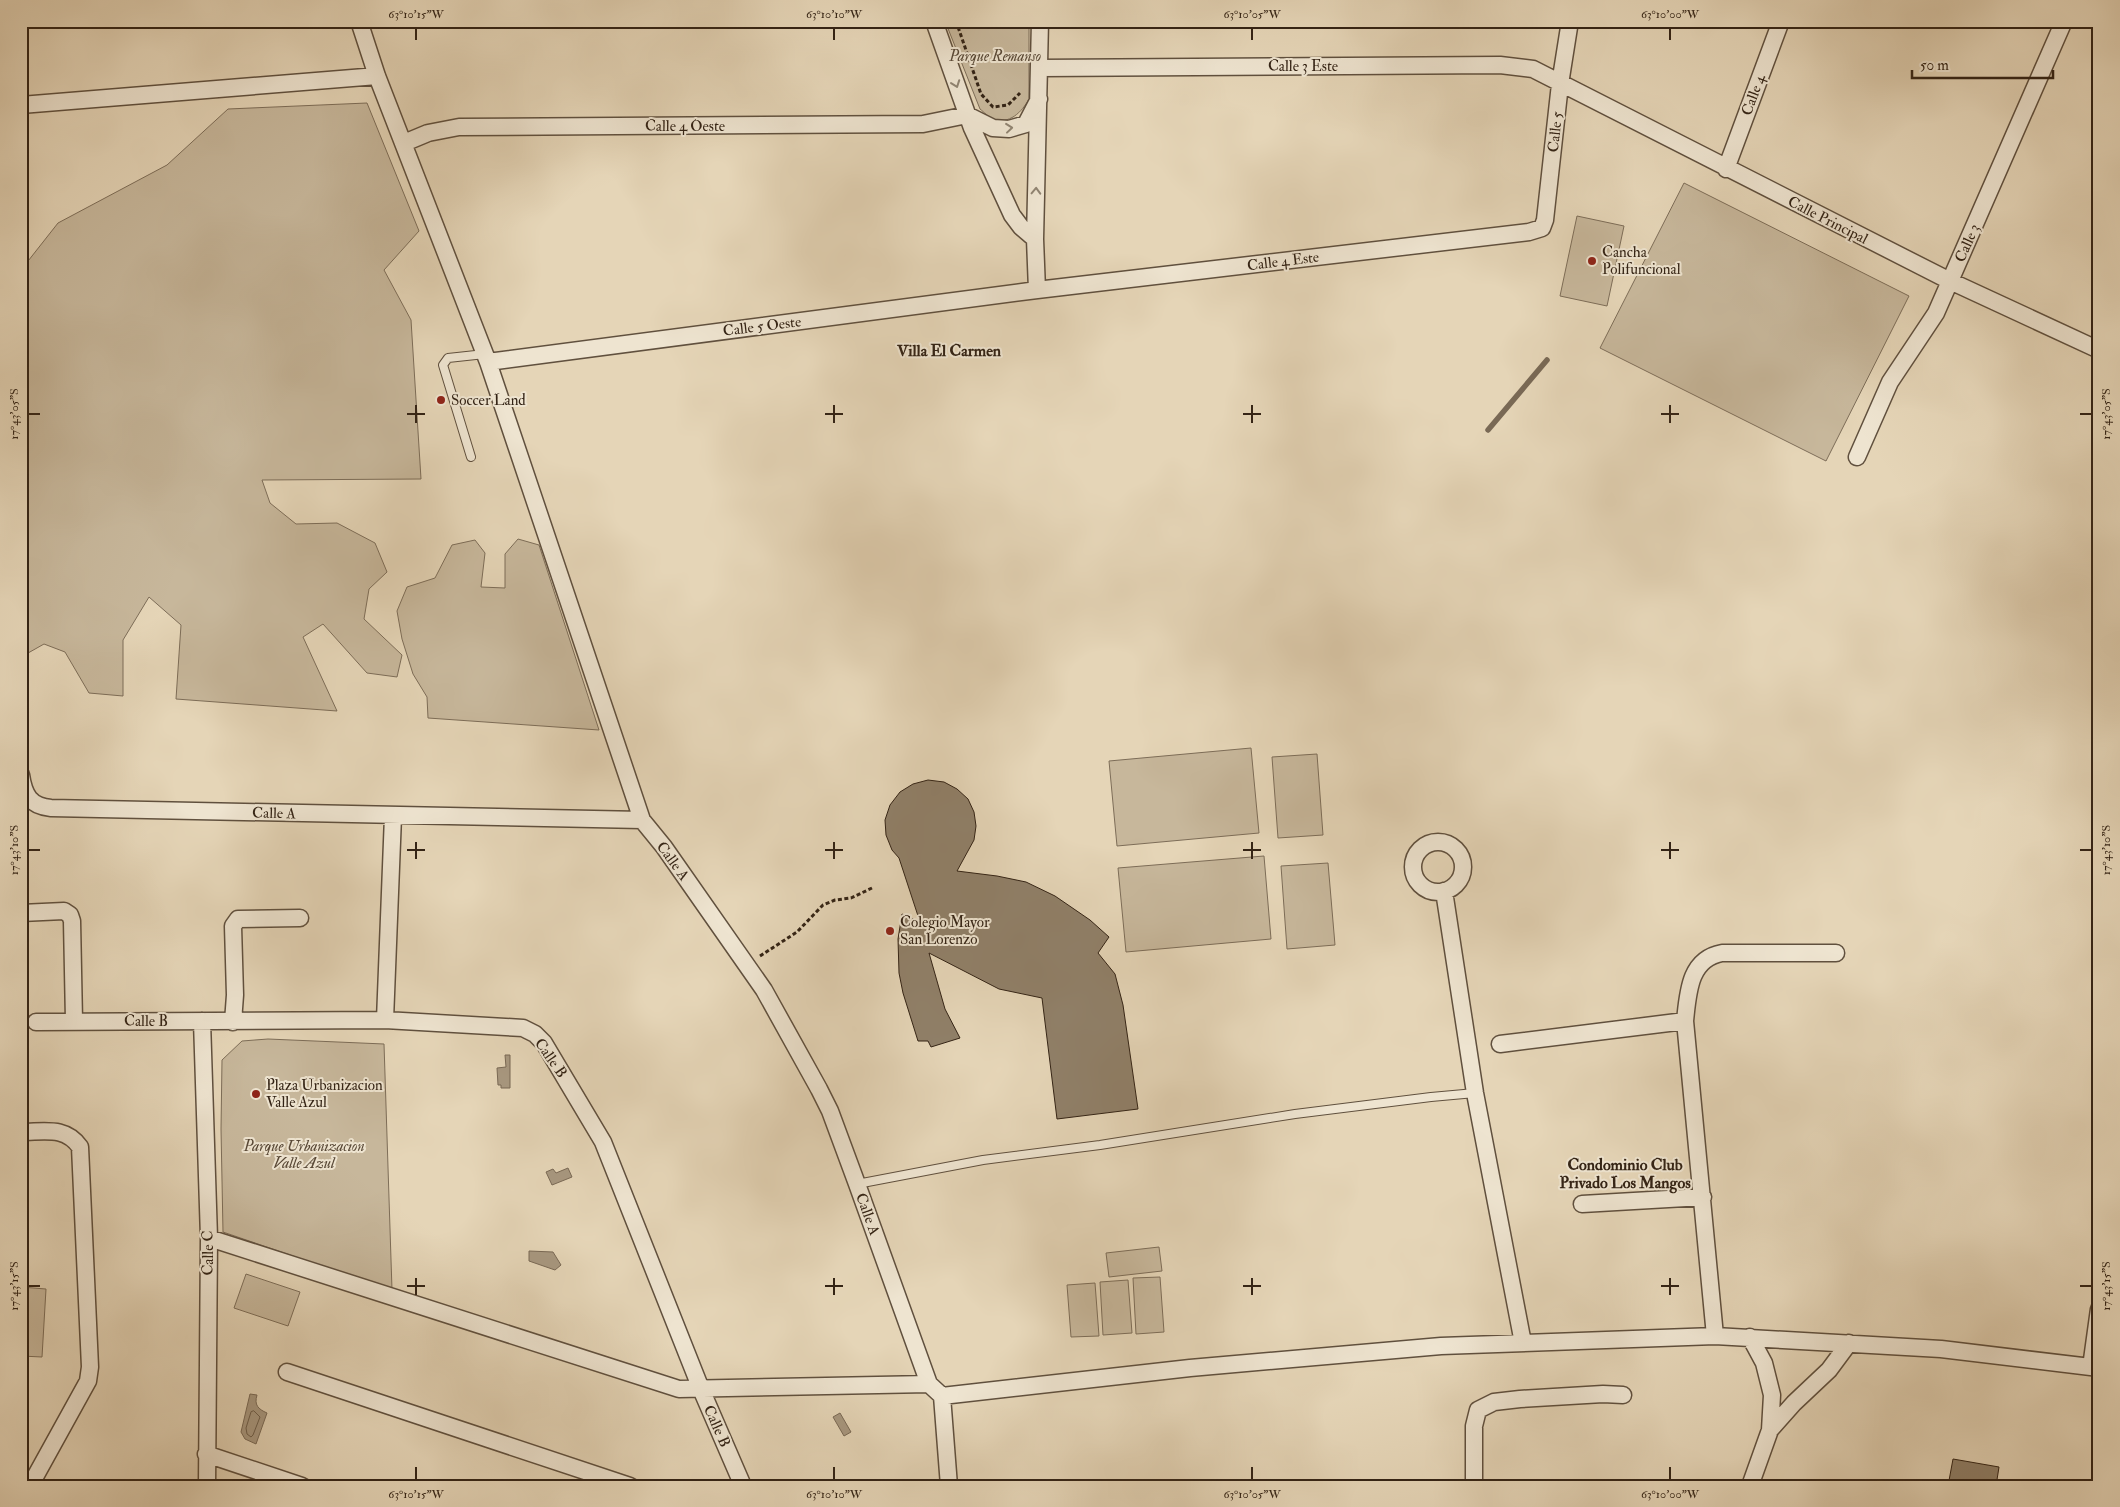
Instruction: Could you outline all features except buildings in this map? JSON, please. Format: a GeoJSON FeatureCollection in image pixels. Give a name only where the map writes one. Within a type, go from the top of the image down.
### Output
{"type":"FeatureCollection","features":[{"type":"Feature","properties":{"kind":"street"},"geometry":{"type":"LineString","coordinates":[[359,21],[377,76],[486,358],[642,820]]}},
{"type":"Feature","properties":{"kind":"street"},"geometry":{"type":"LineString","coordinates":[[934,21],[967,115],[1012,216],[1035,239]]}},
{"type":"Feature","properties":{"kind":"street"},"geometry":{"type":"LineString","coordinates":[[1036,290],[1035,239],[1041,68],[1040,21]]}},
{"type":"Feature","properties":{"kind":"street","name":"Calle 5"},"geometry":{"type":"LineString","coordinates":[[1530,232],[1542,228],[1544,225],[1560,84],[1570,21]]}},
{"type":"Feature","properties":{"kind":"street","name":"Calle 4"},"geometry":{"type":"LineString","coordinates":[[1726,169],[1781,21]]}},
{"type":"Feature","properties":{"kind":"street","name":"Calle 3"},"geometry":{"type":"LineString","coordinates":[[1857,457],[1890,382],[1936,312],[2064,21]]}},
{"type":"Feature","properties":{"kind":"street","name":"Calle 3 Este"},"geometry":{"type":"LineString","coordinates":[[1041,68],[1500,65],[1533,70],[1560,84]]}},
{"type":"Feature","properties":{"kind":"street"},"geometry":{"type":"LineString","coordinates":[[21,105],[377,76]]}},
{"type":"Feature","properties":{"kind":"street","name":"Calle Principal"},"geometry":{"type":"LineString","coordinates":[[1560,84],[1950,281],[2099,350]]}},
{"type":"Feature","properties":{"kind":"street"},"geometry":{"type":"LineString","coordinates":[[967,115],[993,128],[1009,130],[1026,124],[1039,99]]}},
{"type":"Feature","properties":{"kind":"street","name":"Calle 4 Oeste"},"geometry":{"type":"LineString","coordinates":[[404,143],[428,133],[459,127],[923,124],[967,115]]}},
{"type":"Feature","properties":{"kind":"street","name":"Calle 4 Este"},"geometry":{"type":"LineString","coordinates":[[1036,290],[1530,232]]}},
{"type":"Feature","properties":{"kind":"street","name":"Calle 5 Oeste"},"geometry":{"type":"LineString","coordinates":[[486,358],[1036,290]]}},
{"type":"Feature","properties":{"kind":"street","name":"Calle A"},"geometry":{"type":"LineString","coordinates":[[21,775],[27,797],[33,804],[51,808],[642,820],[670,855],[764,990],[830,1111],[929,1384],[942,1396]]}},
{"type":"Feature","properties":{"kind":"street"},"geometry":{"type":"LineString","coordinates":[[385,1020],[393,816]]}},
{"type":"Feature","properties":{"kind":"street"},"geometry":{"type":"LineString","coordinates":[[1444,891],[1475,1094],[1524,1343]]}},
{"type":"Feature","properties":{"kind":"street"},"geometry":{"type":"LineString","coordinates":[[21,913],[64,911],[70,915],[72,921],[74,1021]]}},
{"type":"Feature","properties":{"kind":"street"},"geometry":{"type":"LineString","coordinates":[[233,1022],[235,995],[234,921],[238,919],[300,918]]}},
{"type":"Feature","properties":{"kind":"street"},"geometry":{"type":"LineString","coordinates":[[1716,1336],[1685,1021],[1690,982],[1702,962],[1711,955],[1722,953],[1836,953]]}},
{"type":"Feature","properties":{"kind":"street","name":"Calle B"},"geometry":{"type":"LineString","coordinates":[[36,1022],[385,1020],[523,1028],[535,1034],[544,1043],[603,1142],[701,1389],[743,1486]]}},
{"type":"Feature","properties":{"kind":"street","name":"Calle C"},"geometry":{"type":"LineString","coordinates":[[202,1021],[209,1238],[207,1486]]}},
{"type":"Feature","properties":{"kind":"street"},"geometry":{"type":"LineString","coordinates":[[1500,1044],[1685,1021]]}},
{"type":"Feature","properties":{"kind":"street"},"geometry":{"type":"LineString","coordinates":[[21,1132],[65,1133],[74,1138],[80,1147],[90,1367],[88,1382],[34,1484]]}},
{"type":"Feature","properties":{"kind":"street"},"geometry":{"type":"LineString","coordinates":[[1582,1204],[1702,1197]]}},
{"type":"Feature","properties":{"kind":"street"},"geometry":{"type":"LineString","coordinates":[[209,1238],[679,1389],[929,1384]]}},
{"type":"Feature","properties":{"kind":"street"},"geometry":{"type":"LineString","coordinates":[[949,1486],[942,1396],[1199,1367],[1441,1346],[1716,1336],[1940,1349],[2095,1368],[2099,1310]]}},
{"type":"Feature","properties":{"kind":"street"},"geometry":{"type":"LineString","coordinates":[[1750,1338],[1764,1363],[1772,1395],[1770,1430],[1750,1486]]}},
{"type":"Feature","properties":{"kind":"street"},"geometry":{"type":"LineString","coordinates":[[1770,1430],[1794,1403],[1829,1370],[1849,1343]]}},
{"type":"Feature","properties":{"kind":"street"},"geometry":{"type":"LineString","coordinates":[[287,1372],[630,1486]]}},
{"type":"Feature","properties":{"kind":"street"},"geometry":{"type":"LineString","coordinates":[[1474,1486],[1474,1426],[1478,1410],[1494,1402],[1520,1399],[1623,1395]]}},
{"type":"Feature","properties":{"kind":"street"},"geometry":{"type":"LineString","coordinates":[[206,1454],[302,1486]]}},
{"type":"Feature","properties":{"kind":"lane"},"geometry":{"type":"LineString","coordinates":[[471,457],[443,365],[448,358],[486,358]]}},
{"type":"Feature","properties":{"kind":"lane"},"geometry":{"type":"LineString","coordinates":[[858,1184],[983,1160],[1100,1145],[1295,1114],[1475,1094]]}},
{"type":"Feature","properties":{"kind":"path"},"geometry":{"type":"LineString","coordinates":[[956,21],[981,94],[993,107],[1008,105],[1020,96],[1022,88]]}},
{"type":"Feature","properties":{"kind":"path"},"geometry":{"type":"LineString","coordinates":[[760,956],[797,932],[823,905],[836,900],[851,898],[872,888]]}},
{"type":"Feature","properties":{"kind":"path"},"geometry":{"type":"LineString","coordinates":[[1401,1486],[1406,1481]]}},
{"type":"Feature","properties":{"kind":"green space","name":"Parque Remanso"},"geometry":{"type":"Polygon","coordinates":[[[945,21],[1029,21],[1029,99],[1019,113],[1010,119],[999,120],[993,119],[980,109],[945,21]]]}},
{"type":"Feature","properties":{"kind":"green space"},"geometry":{"type":"Polygon","coordinates":[[[367,103],[419,231],[384,270],[411,320],[421,479],[262,480],[270,503],[296,524],[337,523],[375,543],[387,572],[369,589],[364,619],[402,655],[397,677],[367,673],[323,624],[303,637],[337,711],[176,699],[181,625],[149,597],[123,640],[123,696],[89,693],[65,652],[44,644],[21,657],[21,270],[58,223],[167,165],[228,109],[367,103]]]}},
{"type":"Feature","properties":{"kind":"green space"},"geometry":{"type":"Polygon","coordinates":[[[1684,183],[1909,296],[1826,461],[1600,348],[1684,183]]]}},
{"type":"Feature","properties":{"kind":"green space","name":"Cancha Polifuncional"},"geometry":{"type":"Polygon","coordinates":[[[1577,216],[1624,226],[1607,306],[1560,296],[1577,216]]]}},
{"type":"Feature","properties":{"kind":"green space"},"geometry":{"type":"Polygon","coordinates":[[[518,539],[539,545],[599,730],[428,718],[427,697],[413,674],[402,639],[397,611],[407,587],[435,578],[452,545],[475,540],[485,553],[481,587],[505,588],[505,554],[518,539]]]}},
{"type":"Feature","properties":{"kind":"green space"},"geometry":{"type":"Polygon","coordinates":[[[1251,748],[1259,833],[1117,846],[1109,761],[1251,748]]]}},
{"type":"Feature","properties":{"kind":"green space"},"geometry":{"type":"Polygon","coordinates":[[[1317,754],[1323,835],[1278,838],[1272,757],[1317,754]]]}},
{"type":"Feature","properties":{"kind":"green space"},"geometry":{"type":"Polygon","coordinates":[[[1264,856],[1271,939],[1126,952],[1118,868],[1264,856]]]}},
{"type":"Feature","properties":{"kind":"green space"},"geometry":{"type":"Polygon","coordinates":[[[1328,863],[1335,945],[1287,949],[1281,866],[1328,863]]]}},
{"type":"Feature","properties":{"kind":"green space","name":"Parque Urbanizacion Valle Azul"},"geometry":{"type":"Polygon","coordinates":[[[268,1039],[384,1044],[392,1290],[223,1232],[222,1060],[242,1041],[268,1039]]]}},
{"type":"Feature","properties":{"kind":"green space"},"geometry":{"type":"Polygon","coordinates":[[[1159,1247],[1162,1271],[1109,1277],[1106,1253],[1159,1247]]]}},
{"type":"Feature","properties":{"kind":"green space"},"geometry":{"type":"Polygon","coordinates":[[[246,1274],[300,1292],[288,1326],[234,1308],[246,1274]]]}},
{"type":"Feature","properties":{"kind":"green space"},"geometry":{"type":"Polygon","coordinates":[[[1160,1277],[1164,1332],[1136,1334],[1133,1278],[1160,1277]]]}},
{"type":"Feature","properties":{"kind":"green space"},"geometry":{"type":"Polygon","coordinates":[[[1128,1280],[1132,1333],[1103,1335],[1100,1282],[1128,1280]]]}},
{"type":"Feature","properties":{"kind":"green space"},"geometry":{"type":"Polygon","coordinates":[[[1095,1283],[1099,1336],[1071,1337],[1067,1285],[1095,1283]]]}},
{"type":"Feature","properties":{"kind":"green space"},"geometry":{"type":"Polygon","coordinates":[[[21,1287],[46,1289],[42,1357],[21,1356],[21,1287]]]}},
{"type":"Feature","properties":{"kind":"water"},"geometry":{"type":"Polygon","coordinates":[[[505,1055],[510,1055],[510,1088],[501,1088],[501,1085],[498,1085],[497,1068],[506,1067],[505,1055]]]}},
{"type":"Feature","properties":{"kind":"water"},"geometry":{"type":"Polygon","coordinates":[[[568,1168],[572,1177],[552,1185],[546,1172],[553,1169],[556,1173],[568,1168]]]}},
{"type":"Feature","properties":{"kind":"water"},"geometry":{"type":"Polygon","coordinates":[[[529,1251],[553,1252],[561,1265],[555,1270],[529,1261],[529,1251]]]}},
{"type":"Feature","properties":{"kind":"water"},"geometry":{"type":"Polygon","coordinates":[[[250,1394],[257,1395],[256,1401],[258,1406],[267,1413],[256,1444],[245,1439],[241,1432],[250,1394]]]}},
{"type":"Feature","properties":{"kind":"water"},"geometry":{"type":"Polygon","coordinates":[[[840,1413],[851,1432],[844,1436],[833,1417],[840,1413]]]}},
{"type":"Feature","properties":{"kind":"waterway"},"geometry":{"type":"LineString","coordinates":[[1488,430],[1547,360]]}},
{"type":"Feature","properties":{"kind":"place","name":"Cancha Polifuncional"},"geometry":{"type":"Point","coordinates":[1592,261]}},
{"type":"Feature","properties":{"kind":"place","name":"Soccer Land"},"geometry":{"type":"Point","coordinates":[441,400]}},
{"type":"Feature","properties":{"kind":"place","name":"Colegio Mayor San Lorenzo"},"geometry":{"type":"Point","coordinates":[890,931]}},
{"type":"Feature","properties":{"kind":"place","name":"Plaza Urbanizacion Valle Azul"},"geometry":{"type":"Point","coordinates":[256,1094]}},
{"type":"Feature","properties":{"kind":"district","name":"Villa El Carmen"},"geometry":{"type":"Point","coordinates":[949,350]}},
{"type":"Feature","properties":{"kind":"district","name":"Condominio Club Privado Los Mangos"},"geometry":{"type":"Point","coordinates":[1625,1173]}}]}
